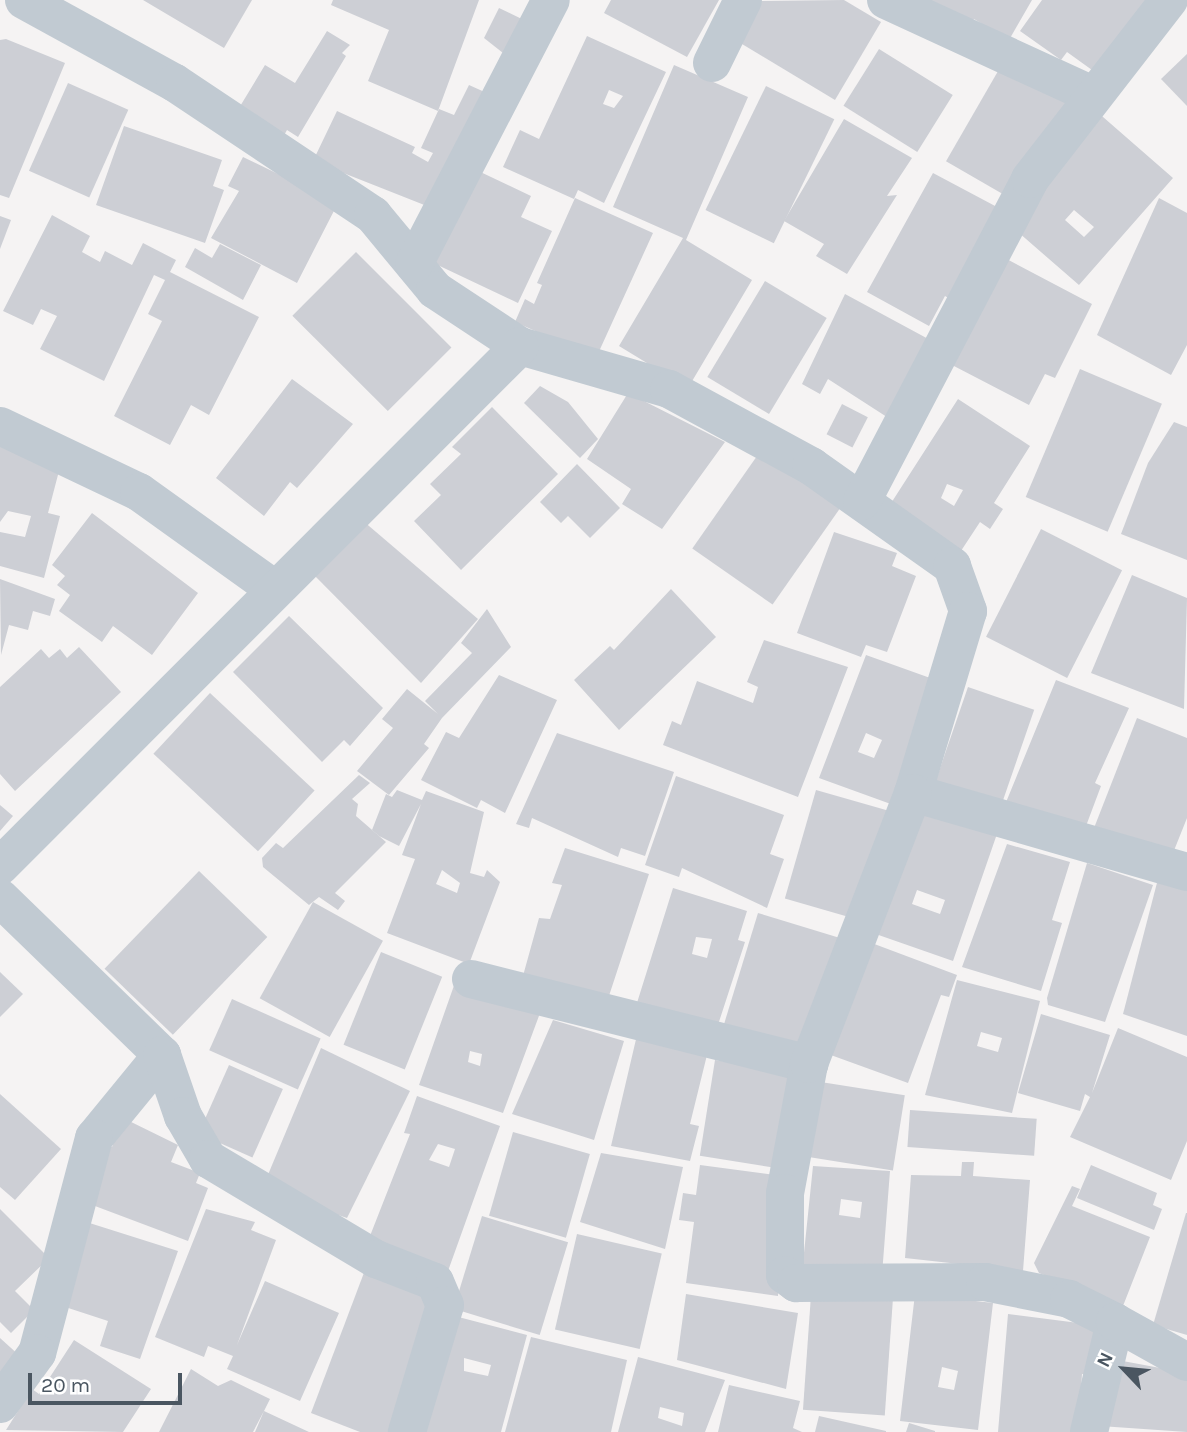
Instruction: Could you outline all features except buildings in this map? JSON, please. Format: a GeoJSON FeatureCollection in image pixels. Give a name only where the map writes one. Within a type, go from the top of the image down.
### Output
{"type":"FeatureCollection","features":[{"type":"Feature","properties":{"kind":"street"},"geometry":{"type":"LineString","coordinates":[[24,0],[175,83],[373,215],[435,290],[520,346],[669,389],[811,466],[951,566],[968,611],[913,793],[809,1063],[785,1194],[785,1275],[796,1283],[985,1282],[1069,1299],[1187,1362]]}},
{"type":"Feature","properties":{"kind":"street"},"geometry":{"type":"LineString","coordinates":[[414,264],[551,0]]}},
{"type":"Feature","properties":{"kind":"street"},"geometry":{"type":"LineString","coordinates":[[712,62],[743,0]]}},
{"type":"Feature","properties":{"kind":"street"},"geometry":{"type":"LineString","coordinates":[[886,0],[1090,94]]}},
{"type":"Feature","properties":{"kind":"street"},"geometry":{"type":"LineString","coordinates":[[862,501],[1030,179],[1090,94],[1169,0]]}},
{"type":"Feature","properties":{"kind":"street"},"geometry":{"type":"LineString","coordinates":[[0,866],[272,588],[520,346]]}},
{"type":"Feature","properties":{"kind":"street"},"geometry":{"type":"LineString","coordinates":[[0,426],[139,492],[272,588]]}},
{"type":"Feature","properties":{"kind":"street"},"geometry":{"type":"LineString","coordinates":[[913,793],[1187,872]]}},
{"type":"Feature","properties":{"kind":"street"},"geometry":{"type":"LineString","coordinates":[[0,898],[162,1055],[183,1116],[208,1159],[376,1259],[435,1282],[445,1305],[407,1432]]}},
{"type":"Feature","properties":{"kind":"street"},"geometry":{"type":"LineString","coordinates":[[471,979],[809,1063]]}},
{"type":"Feature","properties":{"kind":"street"},"geometry":{"type":"LineString","coordinates":[[0,1404],[37,1353],[94,1138],[162,1055]]}},
{"type":"Feature","properties":{"kind":"street"},"geometry":{"type":"LineString","coordinates":[[1089,1432],[1115,1322]]}}]}
